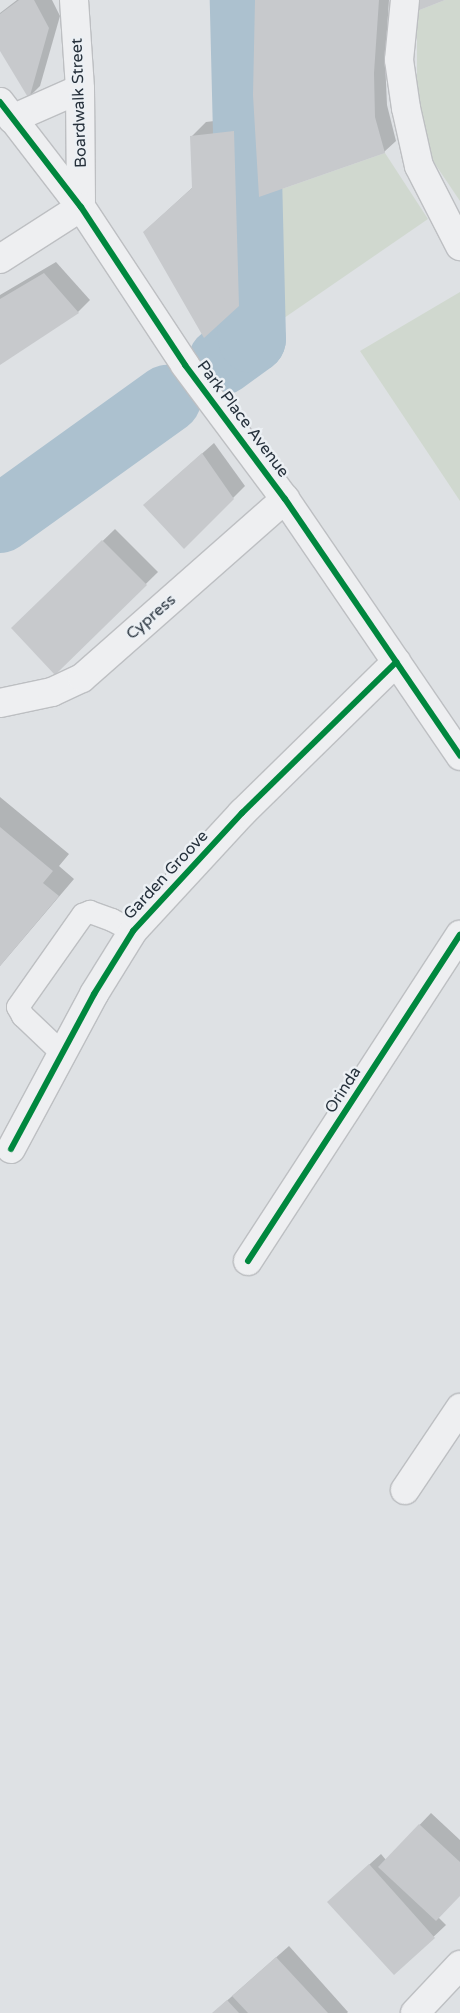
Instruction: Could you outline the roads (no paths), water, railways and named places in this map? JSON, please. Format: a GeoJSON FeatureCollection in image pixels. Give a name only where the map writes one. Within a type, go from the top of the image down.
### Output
{"type":"FeatureCollection","features":[{"type":"Feature","properties":{"kind":"street","name":"Boardwalk Street"},"geometry":{"type":"LineString","coordinates":[[74,0],[80,89],[81,207]]}},
{"type":"Feature","properties":{"kind":"street"},"geometry":{"type":"LineString","coordinates":[[405,0],[399,60],[406,108],[419,166],[457,235]]}},
{"type":"Feature","properties":{"kind":"street"},"geometry":{"type":"LineString","coordinates":[[6,110],[80,89]]}},
{"type":"Feature","properties":{"kind":"street","name":"Park Place Avenue"},"geometry":{"type":"LineString","coordinates":[[6,110],[81,207],[185,365],[285,499],[460,756]]}},
{"type":"Feature","properties":{"kind":"street"},"geometry":{"type":"LineString","coordinates":[[0,259],[81,207]]}},
{"type":"Feature","properties":{"kind":"street","name":"Cypress"},"geometry":{"type":"LineString","coordinates":[[0,703],[52,692],[82,678],[285,499]]}},
{"type":"Feature","properties":{"kind":"street","name":"Garden Groove"},"geometry":{"type":"LineString","coordinates":[[11,1149],[94,994],[133,931],[242,813],[396,662]]}},
{"type":"Feature","properties":{"kind":"street","name":"Orinda"},"geometry":{"type":"LineString","coordinates":[[248,1261],[460,935]]}},
{"type":"Feature","properties":{"kind":"street"},"geometry":{"type":"LineString","coordinates":[[405,1490],[460,1408]]}},
{"type":"Feature","properties":{"kind":"street"},"geometry":{"type":"LineString","coordinates":[[415,2013],[460,1965]]}},
{"type":"Feature","properties":{"kind":"lane"},"geometry":{"type":"LineString","coordinates":[[62,1053],[23,1016],[18,1007],[83,915],[90,912],[112,920],[133,931]]}},
{"type":"Feature","properties":{"kind":"waterway"},"geometry":{"type":"LineString","coordinates":[[222,361],[252,339],[244,0]]}},
{"type":"Feature","properties":{"kind":"waterway"},"geometry":{"type":"LineString","coordinates":[[0,519],[167,399]]}}]}
